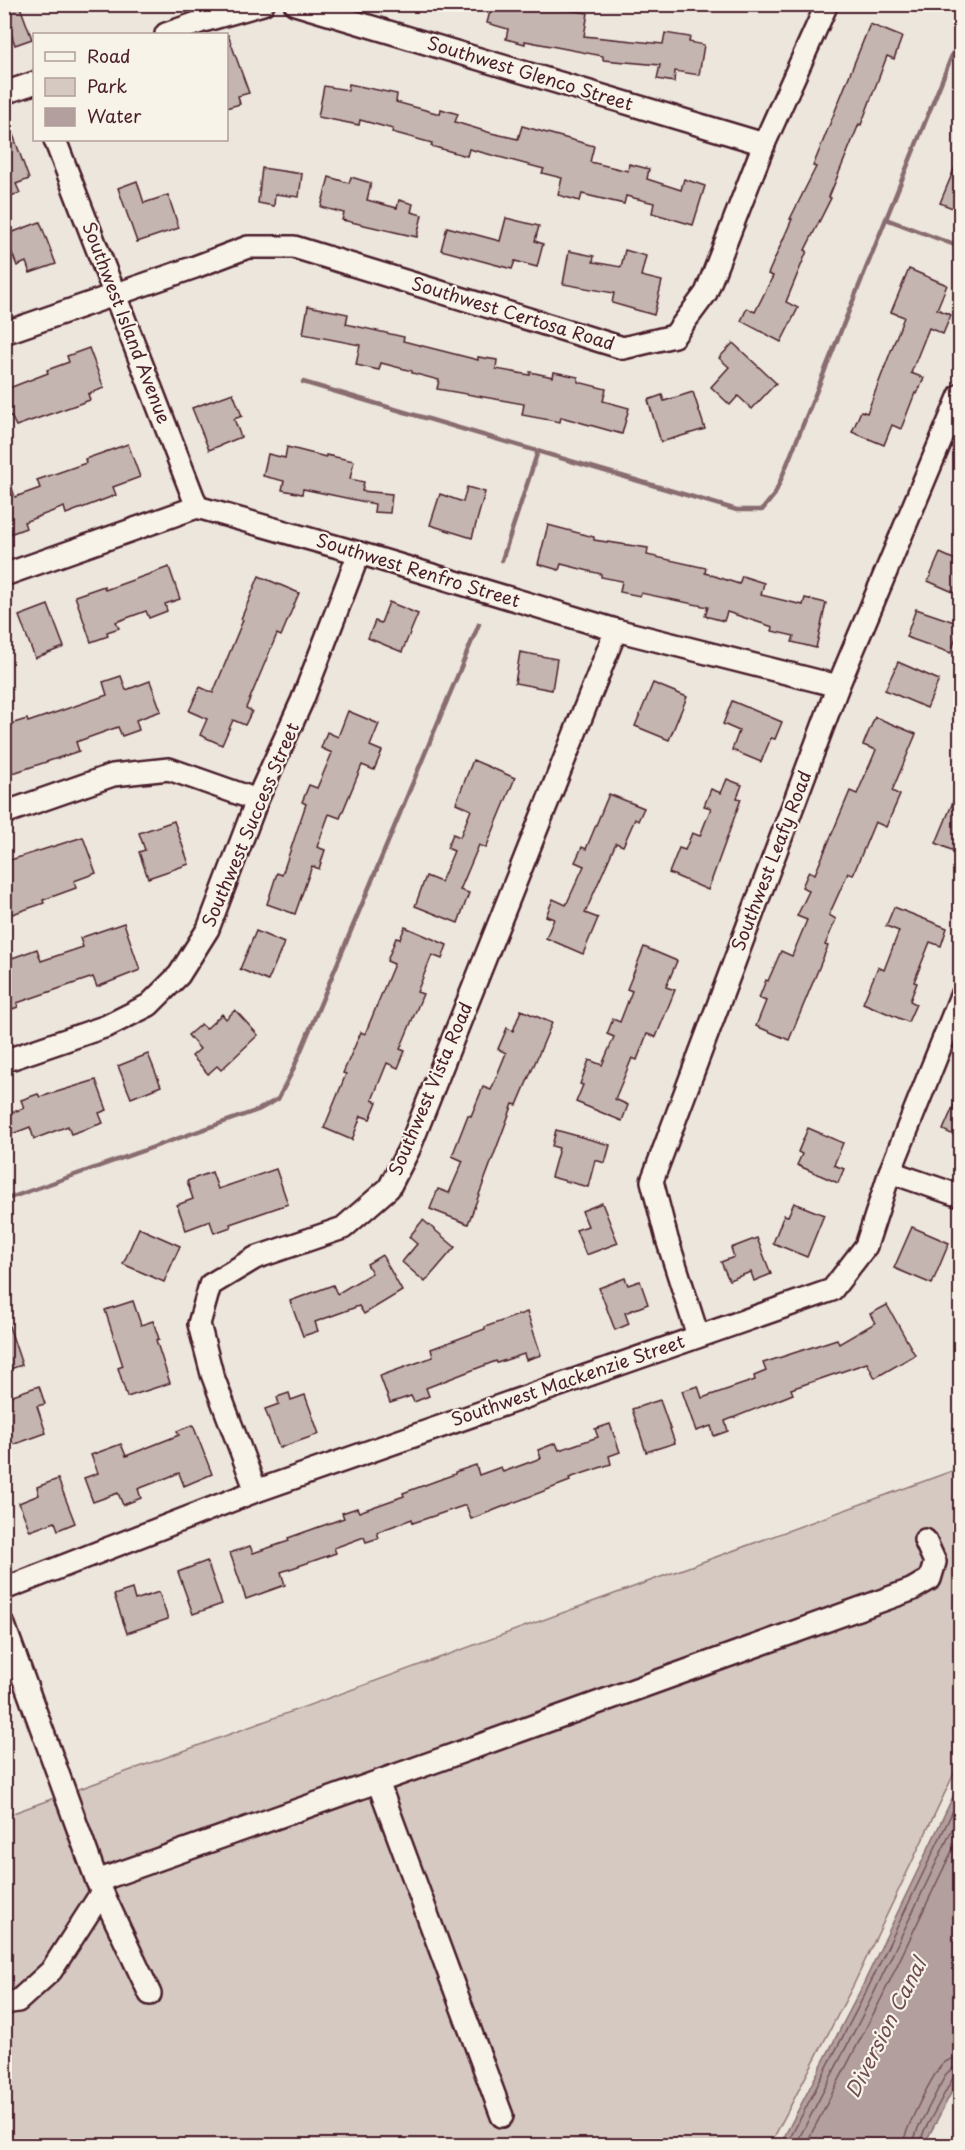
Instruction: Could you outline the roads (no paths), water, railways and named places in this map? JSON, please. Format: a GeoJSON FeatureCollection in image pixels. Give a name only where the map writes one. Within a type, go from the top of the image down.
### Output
{"type":"FeatureCollection","features":[{"type":"Feature","properties":{"kind":"street"},"geometry":{"type":"LineString","coordinates":[[169,33],[263,4]]}},
{"type":"Feature","properties":{"kind":"street","name":"Southwest Glenco Street"},"geometry":{"type":"LineString","coordinates":[[295,4],[764,144]]}},
{"type":"Feature","properties":{"kind":"street","name":"Southwest Certosa Road"},"geometry":{"type":"LineString","coordinates":[[4,333],[195,267],[248,246],[294,247],[623,348],[674,336],[706,293],[764,144],[827,4]]}},
{"type":"Feature","properties":{"kind":"street"},"geometry":{"type":"LineString","coordinates":[[4,93],[33,84]]}},
{"type":"Feature","properties":{"kind":"street","name":"Southwest Island Avenue"},"geometry":{"type":"LineString","coordinates":[[55,141],[197,507]]}},
{"type":"Feature","properties":{"kind":"street","name":"Southwest Leafy Road"},"geometry":{"type":"LineString","coordinates":[[698,1336],[667,1239],[652,1181],[838,686],[960,395]]}},
{"type":"Feature","properties":{"kind":"street"},"geometry":{"type":"LineString","coordinates":[[4,575],[197,507]]}},
{"type":"Feature","properties":{"kind":"street","name":"Southwest Renfro Street"},"geometry":{"type":"LineString","coordinates":[[197,507],[616,630],[838,686]]}},
{"type":"Feature","properties":{"kind":"street","name":"Southwest Success Street"},"geometry":{"type":"LineString","coordinates":[[4,1061],[118,1021],[149,1005],[179,975],[208,930],[257,800],[302,701],[359,553]]}},
{"type":"Feature","properties":{"kind":"street","name":"Southwest Vista Road"},"geometry":{"type":"LineString","coordinates":[[256,1491],[212,1374],[200,1324],[210,1285],[255,1258],[343,1228],[389,1188],[409,1149],[616,630]]}},
{"type":"Feature","properties":{"kind":"street"},"geometry":{"type":"LineString","coordinates":[[4,813],[113,775],[169,769],[257,800]]}},
{"type":"Feature","properties":{"kind":"street","name":"Southwest Mackenzie Street"},"geometry":{"type":"LineString","coordinates":[[4,1589],[256,1491],[832,1290],[866,1246],[890,1172],[960,998]]}},
{"type":"Feature","properties":{"kind":"street"},"geometry":{"type":"LineString","coordinates":[[890,1172],[960,1196]]}},
{"type":"Feature","properties":{"kind":"street"},"geometry":{"type":"LineString","coordinates":[[4,2003],[18,2001],[51,1971],[100,1887],[378,1782],[911,1590],[930,1579],[935,1562],[925,1540]]}},
{"type":"Feature","properties":{"kind":"street"},"geometry":{"type":"LineString","coordinates":[[4,1625],[100,1887],[150,1994]]}},
{"type":"Feature","properties":{"kind":"street"},"geometry":{"type":"LineString","coordinates":[[378,1782],[502,2116]]}},
{"type":"Feature","properties":{"kind":"water","name":"Diversion Canal"},"geometry":{"type":"Polygon","coordinates":[[[960,1782],[960,2076],[924,2145],[780,2145],[861,1989],[960,1782]]]}},
{"type":"Feature","properties":{"kind":"waterway"},"geometry":{"type":"LineString","coordinates":[[303,382],[737,510],[762,510],[775,494],[957,43],[960,30]]}},
{"type":"Feature","properties":{"kind":"waterway"},"geometry":{"type":"LineString","coordinates":[[886,219],[960,247]]}},
{"type":"Feature","properties":{"kind":"waterway"},"geometry":{"type":"LineString","coordinates":[[502,560],[538,451]]}},
{"type":"Feature","properties":{"kind":"waterway"},"geometry":{"type":"LineString","coordinates":[[4,1200],[258,1110],[278,1099],[292,1072],[479,624]]}}]}
